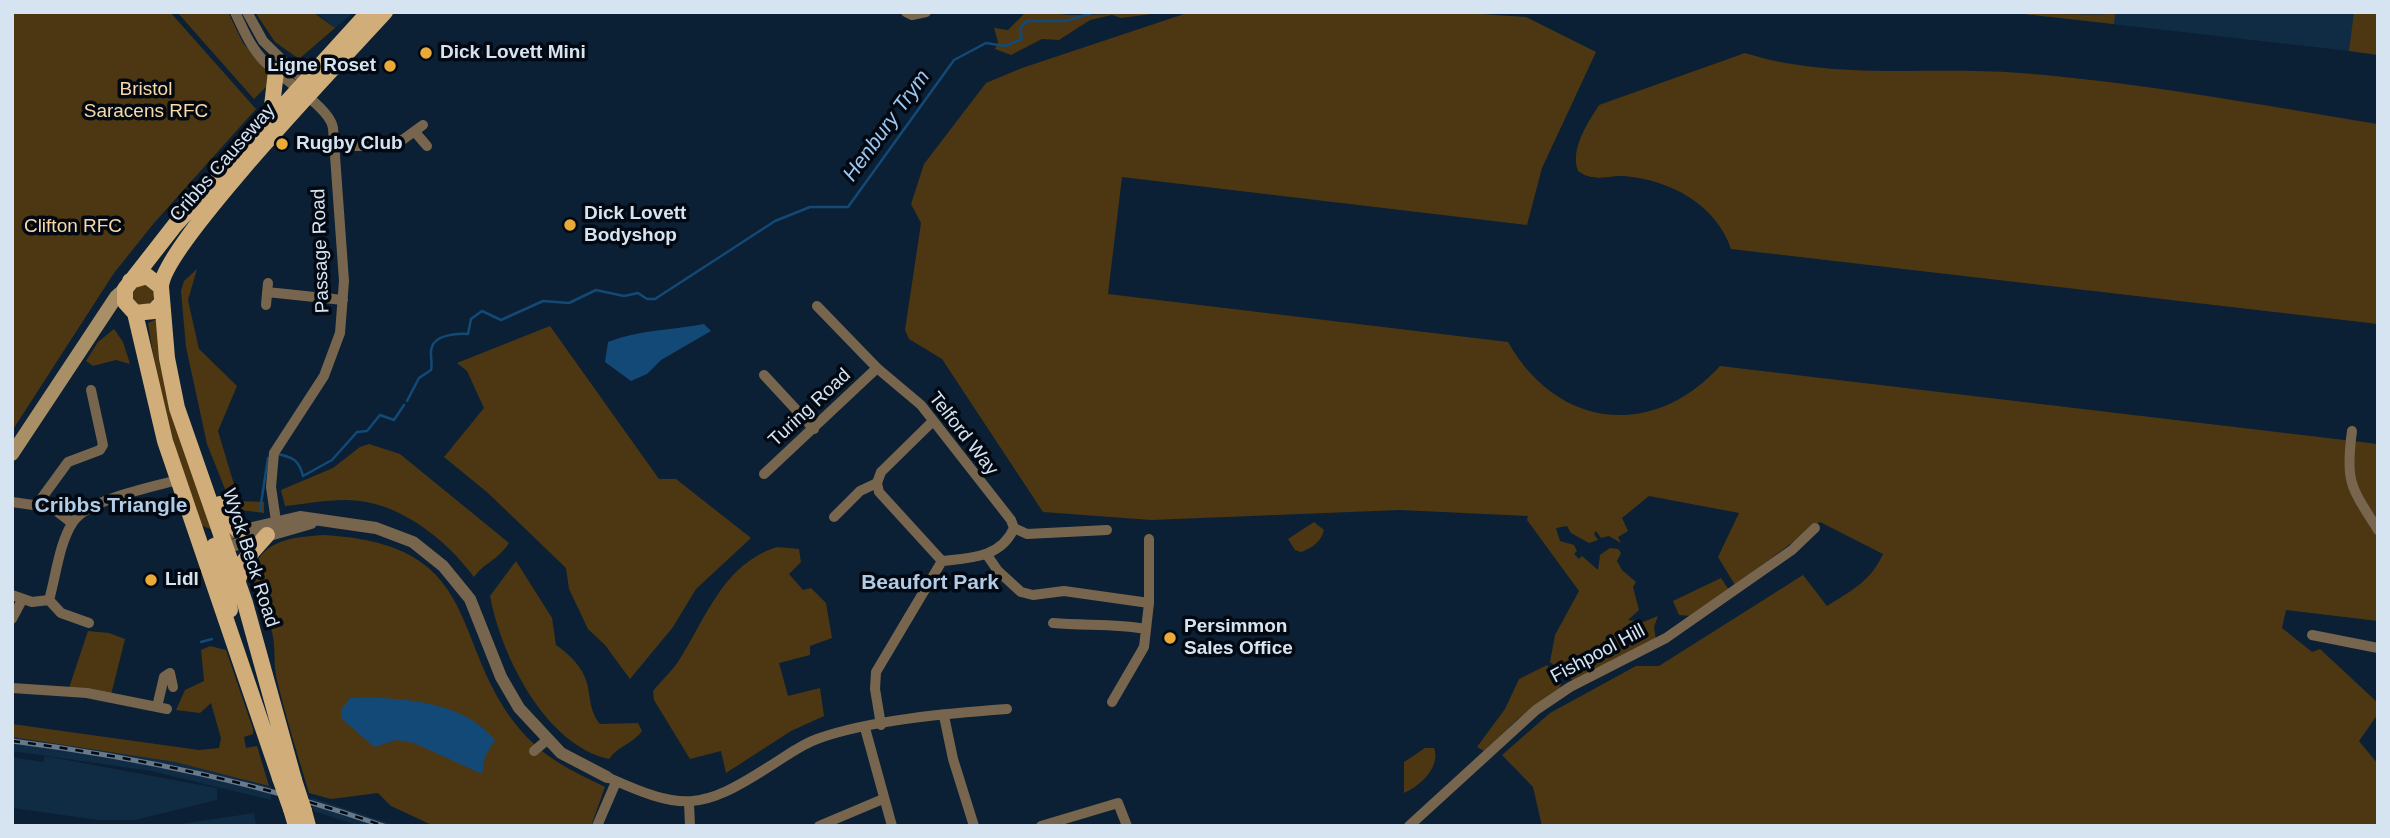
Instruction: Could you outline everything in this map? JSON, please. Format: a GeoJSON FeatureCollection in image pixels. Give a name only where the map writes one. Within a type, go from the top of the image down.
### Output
{"type":"FeatureCollection","features":[{"type":"Feature","properties":{"kind":"main road","name":"Cribbs Causeway"},"geometry":{"type":"LineString","coordinates":[[127,285],[297,85],[369,12]]}},
{"type":"Feature","properties":{"kind":"main road","name":"Cribbs Causeway"},"geometry":{"type":"LineString","coordinates":[[271,118],[297,85],[386,12]]}},
{"type":"Feature","properties":{"kind":"main road","name":"Cribbs Causeway"},"geometry":{"type":"LineString","coordinates":[[162,294],[164,273],[176,251],[297,85]]}},
{"type":"Feature","properties":{"kind":"main road"},"geometry":{"type":"LineString","coordinates":[[12,454],[105,316],[127,285],[147,276],[162,294],[148,314],[119,310],[105,316]]}},
{"type":"Feature","properties":{"kind":"main road"},"geometry":{"type":"LineString","coordinates":[[127,285],[125,302],[134,312]]}},
{"type":"Feature","properties":{"kind":"main road","name":"Wyck Beck Road"},"geometry":{"type":"LineString","coordinates":[[162,294],[171,385],[215,543],[232,637],[287,779]]}},
{"type":"Feature","properties":{"kind":"main road","name":"Wyck Beck Road"},"geometry":{"type":"LineString","coordinates":[[134,312],[157,415],[178,480],[237,580],[297,819]]}},
{"type":"Feature","properties":{"kind":"main road"},"geometry":{"type":"LineString","coordinates":[[191,453],[230,523],[239,531]]}},
{"type":"Feature","properties":{"kind":"main road"},"geometry":{"type":"LineString","coordinates":[[237,580],[244,561],[272,528]]}},
{"type":"Feature","properties":{"kind":"street"},"geometry":{"type":"LineString","coordinates":[[235,12],[251,44],[297,85]]}},
{"type":"Feature","properties":{"kind":"street"},"geometry":{"type":"LineString","coordinates":[[247,12],[263,41],[297,85]]}},
{"type":"Feature","properties":{"kind":"street"},"geometry":{"type":"LineString","coordinates":[[909,14],[926,12]]}},
{"type":"Feature","properties":{"kind":"street","name":"Passage Road"},"geometry":{"type":"LineString","coordinates":[[272,528],[273,457],[324,376],[337,344],[343,300],[331,118],[297,85]]}},
{"type":"Feature","properties":{"kind":"street"},"geometry":{"type":"LineString","coordinates":[[334,146],[394,146],[419,129],[427,146]]}},
{"type":"Feature","properties":{"kind":"street"},"geometry":{"type":"LineString","coordinates":[[266,305],[268,288],[343,300]]}},
{"type":"Feature","properties":{"kind":"street","name":"Turing Road"},"geometry":{"type":"LineString","coordinates":[[764,474],[877,368],[817,306]]}},
{"type":"Feature","properties":{"kind":"street","name":"Telford Way"},"geometry":{"type":"LineString","coordinates":[[877,368],[920,405],[1014,528]]}},
{"type":"Feature","properties":{"kind":"street"},"geometry":{"type":"LineString","coordinates":[[764,375],[814,429]]}},
{"type":"Feature","properties":{"kind":"street"},"geometry":{"type":"LineString","coordinates":[[42,502],[45,493],[68,462],[100,450],[103,445],[91,390]]}},
{"type":"Feature","properties":{"kind":"street"},"geometry":{"type":"LineString","coordinates":[[933,421],[881,472],[877,483],[879,492],[942,561]]}},
{"type":"Feature","properties":{"kind":"street"},"geometry":{"type":"LineString","coordinates":[[2352,431],[2348,476],[2356,496],[2378,530]]}},
{"type":"Feature","properties":{"kind":"street"},"geometry":{"type":"LineString","coordinates":[[49,600],[72,523],[79,514],[178,480]]}},
{"type":"Feature","properties":{"kind":"street"},"geometry":{"type":"LineString","coordinates":[[834,517],[860,491],[877,483]]}},
{"type":"Feature","properties":{"kind":"street"},"geometry":{"type":"LineString","coordinates":[[12,502],[33,505],[42,502]]}},
{"type":"Feature","properties":{"kind":"street"},"geometry":{"type":"LineString","coordinates":[[42,502],[72,523]]}},
{"type":"Feature","properties":{"kind":"street"},"geometry":{"type":"LineString","coordinates":[[99,505],[103,517]]}},
{"type":"Feature","properties":{"kind":"street"},"geometry":{"type":"LineString","coordinates":[[215,543],[239,531],[318,521],[360,525],[396,534],[412,542],[443,566],[470,599],[507,689],[547,740],[561,753],[645,794],[689,803],[707,801],[728,792],[815,740],[881,725],[1007,709]]}},
{"type":"Feature","properties":{"kind":"street"},"geometry":{"type":"LineString","coordinates":[[215,543],[272,528]]}},
{"type":"Feature","properties":{"kind":"street"},"geometry":{"type":"LineString","coordinates":[[942,561],[987,555],[1010,537],[1014,528],[1027,534],[1107,530]]}},
{"type":"Feature","properties":{"kind":"street","name":"Fishpool Hill"},"geometry":{"type":"LineString","coordinates":[[1409,826],[1535,710],[1570,687],[1666,638],[1792,550],[1815,528]]}},
{"type":"Feature","properties":{"kind":"street"},"geometry":{"type":"LineString","coordinates":[[1112,702],[1144,647],[1149,603],[1149,540]]}},
{"type":"Feature","properties":{"kind":"street"},"geometry":{"type":"LineString","coordinates":[[987,555],[998,571],[1021,593],[1033,596],[1064,591],[1149,603]]}},
{"type":"Feature","properties":{"kind":"street"},"geometry":{"type":"LineString","coordinates":[[881,725],[875,689],[876,672],[942,561]]}},
{"type":"Feature","properties":{"kind":"street"},"geometry":{"type":"LineString","coordinates":[[12,619],[17,598],[40,603],[49,600]]}},
{"type":"Feature","properties":{"kind":"street"},"geometry":{"type":"LineString","coordinates":[[49,600],[61,613],[89,623]]}},
{"type":"Feature","properties":{"kind":"street"},"geometry":{"type":"LineString","coordinates":[[1053,623],[1091,627],[1113,624],[1146,629]]}},
{"type":"Feature","properties":{"kind":"street"},"geometry":{"type":"LineString","coordinates":[[2312,635],[2378,648]]}},
{"type":"Feature","properties":{"kind":"street"},"geometry":{"type":"LineString","coordinates":[[12,688],[87,693],[162,708],[164,677],[170,673],[173,687]]}},
{"type":"Feature","properties":{"kind":"street"},"geometry":{"type":"LineString","coordinates":[[944,716],[953,759],[975,826]]}},
{"type":"Feature","properties":{"kind":"street"},"geometry":{"type":"LineString","coordinates":[[865,728],[892,826]]}},
{"type":"Feature","properties":{"kind":"street"},"geometry":{"type":"LineString","coordinates":[[534,751],[547,740]]}},
{"type":"Feature","properties":{"kind":"street"},"geometry":{"type":"LineString","coordinates":[[597,826],[612,779]]}},
{"type":"Feature","properties":{"kind":"street"},"geometry":{"type":"LineString","coordinates":[[819,826],[883,799]]}},
{"type":"Feature","properties":{"kind":"street"},"geometry":{"type":"LineString","coordinates":[[689,803],[690,826]]}},
{"type":"Feature","properties":{"kind":"street"},"geometry":{"type":"LineString","coordinates":[[1041,826],[1118,803],[1128,826]]}},
{"type":"Feature","properties":{"kind":"shaded area"},"geometry":{"type":"Polygon","coordinates":[[[315,12],[354,12],[335,28],[315,12]]]}},
{"type":"Feature","properties":{"kind":"shaded area"},"geometry":{"type":"Polygon","coordinates":[[[2006,12],[2378,12],[2378,55],[2349,51],[2006,12]]]}},
{"type":"Feature","properties":{"kind":"shaded area"},"geometry":{"type":"Polygon","coordinates":[[[704,324],[711,331],[661,360],[647,374],[631,381],[605,362],[608,342],[643,333],[704,324]]]}},
{"type":"Feature","properties":{"kind":"shaded area"},"geometry":{"type":"Polygon","coordinates":[[[350,698],[409,700],[465,716],[495,740],[485,756],[482,774],[414,743],[396,740],[374,747],[341,718],[341,710],[350,698]]]}},
{"type":"Feature","properties":{"kind":"shaded area"},"geometry":{"type":"Polygon","coordinates":[[[12,737],[175,762],[271,787],[271,800],[151,771],[12,751],[12,737]]]}},
{"type":"Feature","properties":{"kind":"shaded area"},"geometry":{"type":"Polygon","coordinates":[[[45,756],[217,788],[217,800],[135,820],[99,820],[12,808],[12,757],[43,762],[45,756]]]}},
{"type":"Feature","properties":{"kind":"shaded area"},"geometry":{"type":"Polygon","coordinates":[[[310,797],[397,826],[359,826],[314,811],[310,797]]]}},
{"type":"Feature","properties":{"kind":"shaded area"},"geometry":{"type":"Polygon","coordinates":[[[254,813],[256,826],[166,826],[228,817],[254,813]]]}},
{"type":"Feature","properties":{"kind":"green space"},"geometry":{"type":"Polygon","coordinates":[[[12,12],[170,12],[256,109],[154,223],[114,273],[12,431],[12,12]]]}},
{"type":"Feature","properties":{"kind":"green space"},"geometry":{"type":"Polygon","coordinates":[[[177,12],[228,12],[243,43],[274,79],[254,99],[177,12]]]}},
{"type":"Feature","properties":{"kind":"green space"},"geometry":{"type":"Polygon","coordinates":[[[255,12],[313,12],[335,28],[299,59],[275,42],[255,12]]]}},
{"type":"Feature","properties":{"kind":"green space"},"geometry":{"type":"Polygon","coordinates":[[[1032,12],[1071,15],[1159,13],[1121,18],[1112,15],[1090,20],[1059,40],[1042,39],[1011,55],[995,49],[998,42],[994,28],[1008,30],[1024,14],[1032,12]]]}},
{"type":"Feature","properties":{"kind":"green space"},"geometry":{"type":"Polygon","coordinates":[[[1190,12],[1450,12],[1526,17],[1596,52],[1542,168],[1527,225],[1122,177],[1108,294],[1508,342],[1528,371],[1552,393],[1579,407],[1607,414],[1636,414],[1666,406],[1694,390],[1720,366],[2378,444],[2378,621],[2286,610],[2282,628],[2312,652],[2320,649],[2378,703],[2378,714],[2359,741],[2378,764],[2378,826],[1542,826],[1533,787],[1502,755],[1550,713],[1636,666],[1659,666],[1803,575],[1827,606],[1866,578],[1883,554],[1820,522],[1735,585],[1718,557],[1739,513],[1649,496],[1622,518],[1628,531],[1618,537],[1621,543],[1609,536],[1601,538],[1596,531],[1594,534],[1598,540],[1589,543],[1571,533],[1567,526],[1556,528],[1560,541],[1574,545],[1577,551],[1574,554],[1579,559],[1582,556],[1598,570],[1600,555],[1610,548],[1618,549],[1621,553],[1617,561],[1622,570],[1636,582],[1633,587],[1639,610],[1628,620],[1643,622],[1658,616],[1654,627],[1656,640],[1574,681],[1550,662],[1555,635],[1579,591],[1527,520],[1528,516],[1400,510],[1151,520],[1043,512],[942,359],[909,339],[905,330],[921,223],[911,204],[924,164],[986,83],[1022,68],[1190,12]]]}},
{"type":"Feature","properties":{"kind":"green space"},"geometry":{"type":"Polygon","coordinates":[[[2006,12],[2082,14],[2115,13],[2114,24],[2006,12]]]}},
{"type":"Feature","properties":{"kind":"green space"},"geometry":{"type":"Polygon","coordinates":[[[2354,12],[2378,12],[2378,55],[2349,51],[2354,12]]]}},
{"type":"Feature","properties":{"kind":"green space"},"geometry":{"type":"Polygon","coordinates":[[[1745,53],[1779,62],[1847,70],[1985,71],[2109,82],[2378,124],[2378,324],[1731,249],[1724,233],[1703,207],[1674,189],[1641,178],[1595,178],[1578,171],[1578,145],[1599,105],[1745,53]]]}},
{"type":"Feature","properties":{"kind":"green space"},"geometry":{"type":"Polygon","coordinates":[[[197,269],[188,300],[199,349],[237,386],[218,431],[239,501],[264,502],[264,513],[233,509],[207,444],[186,347],[181,291],[184,281],[197,269]]]}},
{"type":"Feature","properties":{"kind":"green space"},"geometry":{"type":"Polygon","coordinates":[[[143,284],[151,287],[154,295],[151,303],[143,306],[135,303],[132,295],[135,287],[143,284]]]}},
{"type":"Feature","properties":{"kind":"green space"},"geometry":{"type":"Polygon","coordinates":[[[157,319],[213,530],[200,525],[169,425],[148,323],[157,319]]]}},
{"type":"Feature","properties":{"kind":"green space"},"geometry":{"type":"Polygon","coordinates":[[[550,326],[659,479],[676,479],[751,538],[696,589],[673,627],[630,679],[605,645],[588,629],[569,589],[566,568],[488,493],[444,457],[484,408],[467,371],[457,363],[550,326]]]}},
{"type":"Feature","properties":{"kind":"green space"},"geometry":{"type":"Polygon","coordinates":[[[114,329],[123,342],[130,364],[116,360],[93,366],[86,361],[98,342],[114,329]]]}},
{"type":"Feature","properties":{"kind":"green space"},"geometry":{"type":"Polygon","coordinates":[[[369,444],[400,454],[509,543],[474,577],[434,535],[382,506],[344,500],[285,506],[281,490],[333,468],[360,447],[369,444]]]}},
{"type":"Feature","properties":{"kind":"green space"},"geometry":{"type":"Polygon","coordinates":[[[1314,522],[1324,530],[1321,538],[1301,552],[1295,550],[1288,539],[1314,522]]]}},
{"type":"Feature","properties":{"kind":"green space"},"geometry":{"type":"Polygon","coordinates":[[[323,535],[378,543],[416,559],[441,581],[459,608],[486,673],[505,708],[532,742],[567,768],[605,787],[591,826],[434,826],[391,806],[378,793],[331,799],[309,793],[277,680],[272,632],[253,581],[257,562],[269,548],[286,540],[323,535]]]}},
{"type":"Feature","properties":{"kind":"green space"},"geometry":{"type":"Polygon","coordinates":[[[777,547],[799,549],[801,562],[789,574],[803,590],[811,588],[826,603],[832,638],[810,646],[810,655],[779,663],[788,696],[820,688],[824,716],[791,731],[726,773],[721,751],[690,759],[654,700],[653,691],[678,662],[729,579],[758,555],[777,547]]]}},
{"type":"Feature","properties":{"kind":"green space"},"geometry":{"type":"Polygon","coordinates":[[[516,561],[552,618],[556,645],[571,657],[582,671],[596,719],[600,724],[638,723],[642,731],[609,759],[586,750],[565,736],[546,717],[516,670],[504,644],[490,596],[516,561]]]}},
{"type":"Feature","properties":{"kind":"green space"},"geometry":{"type":"Polygon","coordinates":[[[1721,578],[1729,590],[1692,616],[1679,615],[1673,601],[1721,578]]]}},
{"type":"Feature","properties":{"kind":"green space"},"geometry":{"type":"Polygon","coordinates":[[[88,631],[109,633],[125,639],[111,695],[69,688],[88,631]]]}},
{"type":"Feature","properties":{"kind":"green space"},"geometry":{"type":"Polygon","coordinates":[[[210,646],[226,650],[253,729],[253,734],[244,737],[246,748],[257,746],[269,786],[175,762],[12,737],[12,724],[199,750],[219,748],[221,738],[211,703],[200,713],[176,710],[185,690],[204,681],[201,650],[210,646]]]}},
{"type":"Feature","properties":{"kind":"green space"},"geometry":{"type":"Polygon","coordinates":[[[1547,665],[1561,683],[1560,689],[1518,719],[1484,751],[1477,747],[1505,709],[1519,679],[1547,665]]]}},
{"type":"Feature","properties":{"kind":"green space"},"geometry":{"type":"Polygon","coordinates":[[[1425,748],[1434,748],[1435,762],[1432,769],[1422,781],[1404,793],[1404,762],[1425,748]]]}},
{"type":"Feature","properties":{"kind":"waterway","name":"Henbury Trym"},"geometry":{"type":"LineString","coordinates":[[407,401],[419,378],[431,370],[434,343],[447,336],[468,334],[471,319],[482,311],[501,320],[543,301],[569,303],[596,290],[624,296],[638,293],[647,299],[655,299],[775,221],[810,207],[848,207],[954,60],[986,43],[1005,46],[1022,39],[1020,28],[1027,21],[1066,21],[1095,12]]}},
{"type":"Feature","properties":{"kind":"waterway","name":"Henbury Trym"},"geometry":{"type":"LineString","coordinates":[[277,454],[294,460],[300,466],[303,476],[332,460],[357,432],[367,431],[380,415],[394,420],[404,405]]}},
{"type":"Feature","properties":{"kind":"waterway"},"geometry":{"type":"LineString","coordinates":[[260,510],[268,458]]}},
{"type":"Feature","properties":{"kind":"waterway"},"geometry":{"type":"LineString","coordinates":[[201,642],[212,639]]}},
{"type":"Feature","properties":{"kind":"railway"},"geometry":{"type":"LineString","coordinates":[[12,741],[107,755],[200,774],[293,797],[384,826]]}},
{"type":"Feature","properties":{"kind":"place","name":"Dick Lovett Mini"},"geometry":{"type":"Point","coordinates":[426,53]}},
{"type":"Feature","properties":{"kind":"place","name":"Ligne Roset"},"geometry":{"type":"Point","coordinates":[390,66]}},
{"type":"Feature","properties":{"kind":"place","name":"Rugby Club"},"geometry":{"type":"Point","coordinates":[282,144]}},
{"type":"Feature","properties":{"kind":"place","name":"Dick Lovett Bodyshop"},"geometry":{"type":"Point","coordinates":[570,225]}},
{"type":"Feature","properties":{"kind":"place","name":"Lidl"},"geometry":{"type":"Point","coordinates":[151,580]}},
{"type":"Feature","properties":{"kind":"place","name":"Persimmon Sales Office"},"geometry":{"type":"Point","coordinates":[1170,638]}},
{"type":"Feature","properties":{"kind":"district","name":"Cribbs Triangle"},"geometry":{"type":"Point","coordinates":[111,506]}},
{"type":"Feature","properties":{"kind":"district","name":"Beaufort Park"},"geometry":{"type":"Point","coordinates":[930,583]}},
{"type":"Feature","properties":{"kind":"park label","name":"Bristol Saracens RFC"},"geometry":{"type":"Point","coordinates":[146,101]}},
{"type":"Feature","properties":{"kind":"park label","name":"Clifton RFC"},"geometry":{"type":"Point","coordinates":[73,227]}}]}
